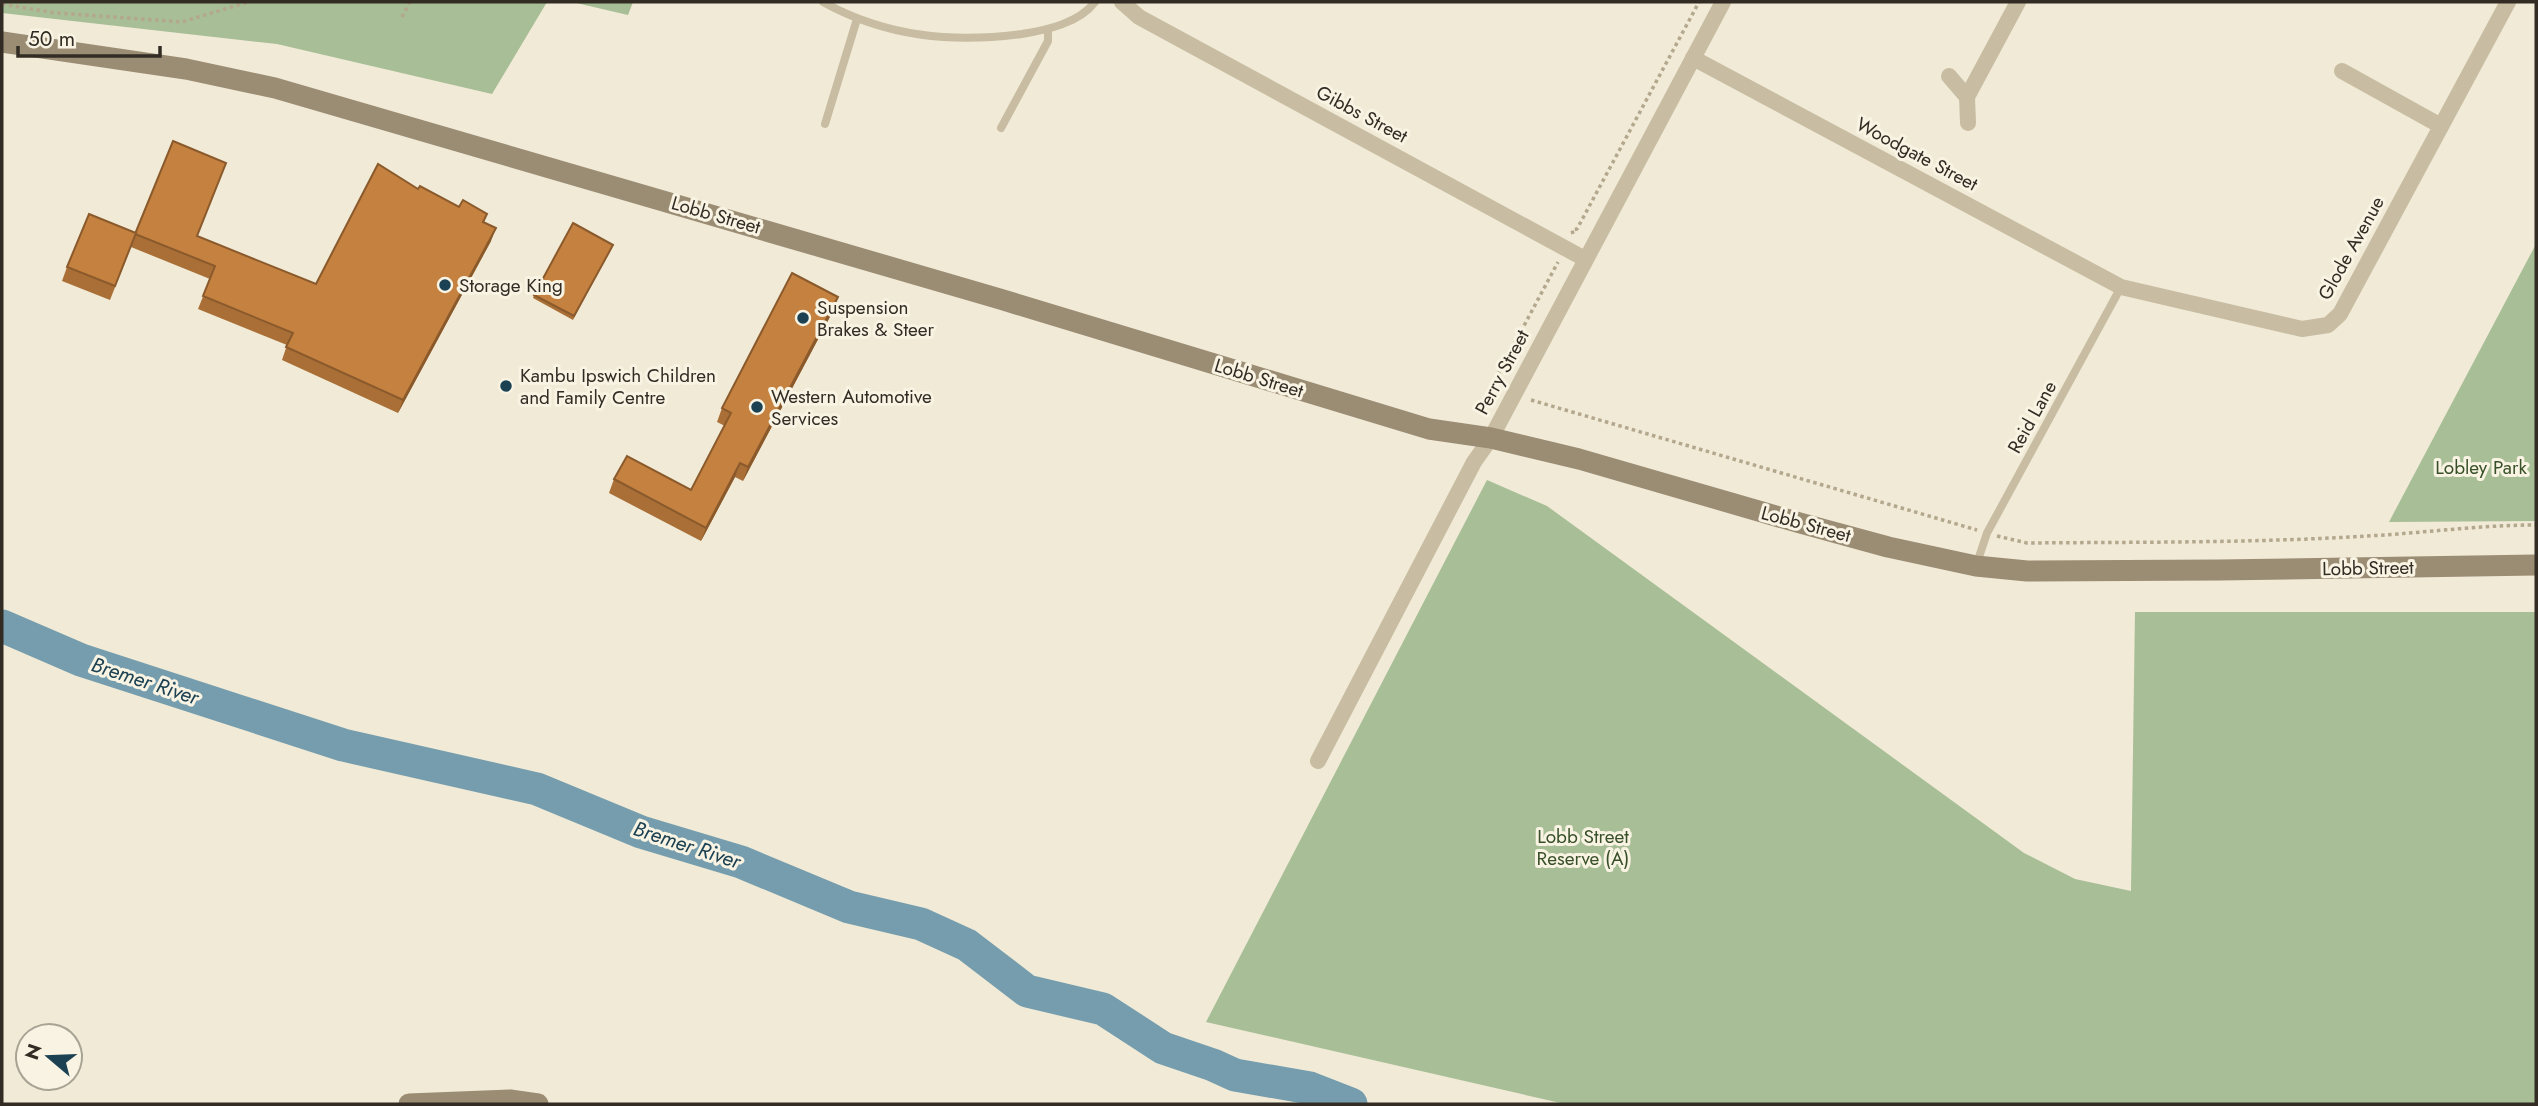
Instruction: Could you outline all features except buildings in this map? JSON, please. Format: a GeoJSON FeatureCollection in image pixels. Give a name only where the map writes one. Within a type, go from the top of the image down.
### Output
{"type":"FeatureCollection","features":[{"type":"Feature","properties":{"kind":"main road","name":"Lobb Street"},"geometry":{"type":"LineString","coordinates":[[2,42],[186,69],[275,88],[961,287],[1416,426],[1491,438],[1579,459],[1888,547],[1976,566],[2027,570],[2219,570],[2536,565]]}},
{"type":"Feature","properties":{"kind":"main road"},"geometry":{"type":"LineString","coordinates":[[409,1104],[510,1100],[538,1104]]}},
{"type":"Feature","properties":{"kind":"street","name":"Gibbs Street"},"geometry":{"type":"LineString","coordinates":[[1122,2],[1139,17],[1586,259]]}},
{"type":"Feature","properties":{"kind":"street","name":"Perry Street"},"geometry":{"type":"LineString","coordinates":[[1318,761],[1474,461],[1491,438],[1723,2]]}},
{"type":"Feature","properties":{"kind":"street"},"geometry":{"type":"LineString","coordinates":[[1968,123],[1966,97],[2018,2]]}},
{"type":"Feature","properties":{"kind":"street","name":"Glode Avenue"},"geometry":{"type":"LineString","coordinates":[[2121,286],[2302,329],[2328,325],[2340,314],[2508,2]]}},
{"type":"Feature","properties":{"kind":"street","name":"Woodgate Street"},"geometry":{"type":"LineString","coordinates":[[1693,58],[2121,286]]}},
{"type":"Feature","properties":{"kind":"street"},"geometry":{"type":"LineString","coordinates":[[2342,71],[2441,126]]}},
{"type":"Feature","properties":{"kind":"street"},"geometry":{"type":"LineString","coordinates":[[1949,76],[1966,97]]}},
{"type":"Feature","properties":{"kind":"lane"},"geometry":{"type":"LineString","coordinates":[[823,2],[856,19],[916,35],[954,39],[987,38],[1048,30],[1089,9],[1095,2]]}},
{"type":"Feature","properties":{"kind":"lane"},"geometry":{"type":"LineString","coordinates":[[825,124],[856,19]]}},
{"type":"Feature","properties":{"kind":"lane"},"geometry":{"type":"LineString","coordinates":[[1001,128],[1048,41],[1048,30]]}},
{"type":"Feature","properties":{"kind":"lane","name":"Reid Lane"},"geometry":{"type":"LineString","coordinates":[[1976,566],[1987,533],[2121,286]]}},
{"type":"Feature","properties":{"kind":"path"},"geometry":{"type":"LineString","coordinates":[[2,5],[56,13],[182,22],[248,2]]}},
{"type":"Feature","properties":{"kind":"path"},"geometry":{"type":"LineString","coordinates":[[402,17],[410,2]]}},
{"type":"Feature","properties":{"kind":"path"},"geometry":{"type":"LineString","coordinates":[[1495,380],[1573,230],[1577,229],[1699,2]]}},
{"type":"Feature","properties":{"kind":"path"},"geometry":{"type":"LineString","coordinates":[[1534,402],[2018,542],[2366,537],[2486,525],[2536,525]]}},
{"type":"Feature","properties":{"kind":"green space"},"geometry":{"type":"Polygon","coordinates":[[[2,2],[547,2],[492,94],[277,44],[2,13],[2,2]]]}},
{"type":"Feature","properties":{"kind":"green space"},"geometry":{"type":"Polygon","coordinates":[[[572,2],[633,2],[628,15],[572,2]]]}},
{"type":"Feature","properties":{"kind":"green space","name":"Lobley Park"},"geometry":{"type":"Polygon","coordinates":[[[2536,244],[2536,521],[2389,522],[2536,244]]]}},
{"type":"Feature","properties":{"kind":"green space","name":"Lobb Street Reserve (A)"},"geometry":{"type":"Polygon","coordinates":[[[1487,480],[1547,506],[2024,853],[2075,879],[2131,891],[2135,612],[2536,612],[2536,1104],[1565,1104],[1206,1022],[1487,480]]]}},
{"type":"Feature","properties":{"kind":"waterway","name":"Bremer River"},"geometry":{"type":"LineString","coordinates":[[2,626],[81,660],[343,745],[537,789],[641,832],[741,862],[849,907],[921,924],[967,945],[1027,991],[1103,1009],[1163,1048],[1235,1075],[1310,1088],[1351,1104]]}},
{"type":"Feature","properties":{"kind":"place","name":"Storage King"},"geometry":{"type":"Point","coordinates":[445,285]}},
{"type":"Feature","properties":{"kind":"place","name":"Suspension Brakes & Steer"},"geometry":{"type":"Point","coordinates":[803,318]}},
{"type":"Feature","properties":{"kind":"place","name":"Kambu Ipswich Children and Family Centre"},"geometry":{"type":"Point","coordinates":[506,386]}},
{"type":"Feature","properties":{"kind":"place","name":"Western Automotive Services"},"geometry":{"type":"Point","coordinates":[757,407]}}]}
